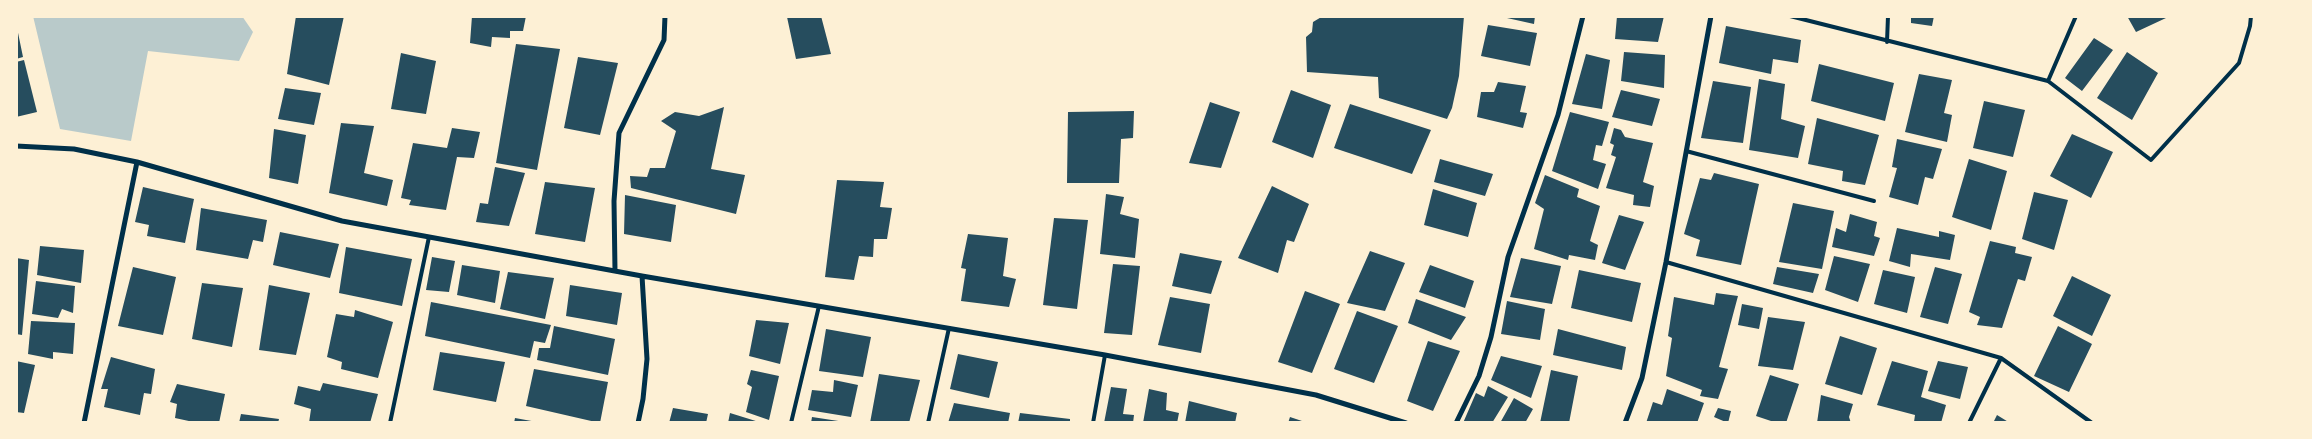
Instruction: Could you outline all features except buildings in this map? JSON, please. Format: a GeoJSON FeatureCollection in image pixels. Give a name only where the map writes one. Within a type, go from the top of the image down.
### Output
{"type":"FeatureCollection","features":[{"type":"Feature","properties":{"kind":"street"},"geometry":{"type":"LineString","coordinates":[[615,271],[614,201],[618,133],[664,40],[665,16]]}},
{"type":"Feature","properties":{"kind":"street"},"geometry":{"type":"LineString","coordinates":[[1456,423],[1479,376],[1491,337],[1508,257],[1558,115],[1583,16]]}},
{"type":"Feature","properties":{"kind":"street"},"geometry":{"type":"LineString","coordinates":[[1625,423],[1642,378],[1666,262],[1711,16]]}},
{"type":"Feature","properties":{"kind":"street"},"geometry":{"type":"LineString","coordinates":[[16,146],[74,148],[137,162],[342,222],[642,276],[1105,355],[1316,395],[1406,423]]}},
{"type":"Feature","properties":{"kind":"street"},"geometry":{"type":"LineString","coordinates":[[84,423],[137,162]]}},
{"type":"Feature","properties":{"kind":"street"},"geometry":{"type":"LineString","coordinates":[[638,423],[643,399],[647,359],[642,276]]}},
{"type":"Feature","properties":{"kind":"lane"},"geometry":{"type":"LineString","coordinates":[[1790,16],[1887,42],[2048,81],[2151,160],[2240,63],[2251,16]]}},
{"type":"Feature","properties":{"kind":"lane"},"geometry":{"type":"LineString","coordinates":[[1887,42],[1888,16]]}},
{"type":"Feature","properties":{"kind":"lane"},"geometry":{"type":"LineString","coordinates":[[2048,81],[2076,16]]}},
{"type":"Feature","properties":{"kind":"lane"},"geometry":{"type":"LineString","coordinates":[[1686,151],[1874,201]]}},
{"type":"Feature","properties":{"kind":"lane"},"geometry":{"type":"LineString","coordinates":[[390,423],[428,237]]}},
{"type":"Feature","properties":{"kind":"lane"},"geometry":{"type":"LineString","coordinates":[[1666,262],[2001,358],[2092,423]]}},
{"type":"Feature","properties":{"kind":"lane"},"geometry":{"type":"LineString","coordinates":[[791,423],[819,306]]}},
{"type":"Feature","properties":{"kind":"lane"},"geometry":{"type":"LineString","coordinates":[[928,423],[948,328]]}},
{"type":"Feature","properties":{"kind":"lane"},"geometry":{"type":"LineString","coordinates":[[1093,423],[1105,355]]}},
{"type":"Feature","properties":{"kind":"lane"},"geometry":{"type":"LineString","coordinates":[[1969,423],[2001,358]]}},
{"type":"Feature","properties":{"kind":"shaded area"},"geometry":{"type":"Polygon","coordinates":[[[33,16],[242,16],[253,32],[239,61],[148,51],[131,141],[60,129],[33,16]]]}}]}
